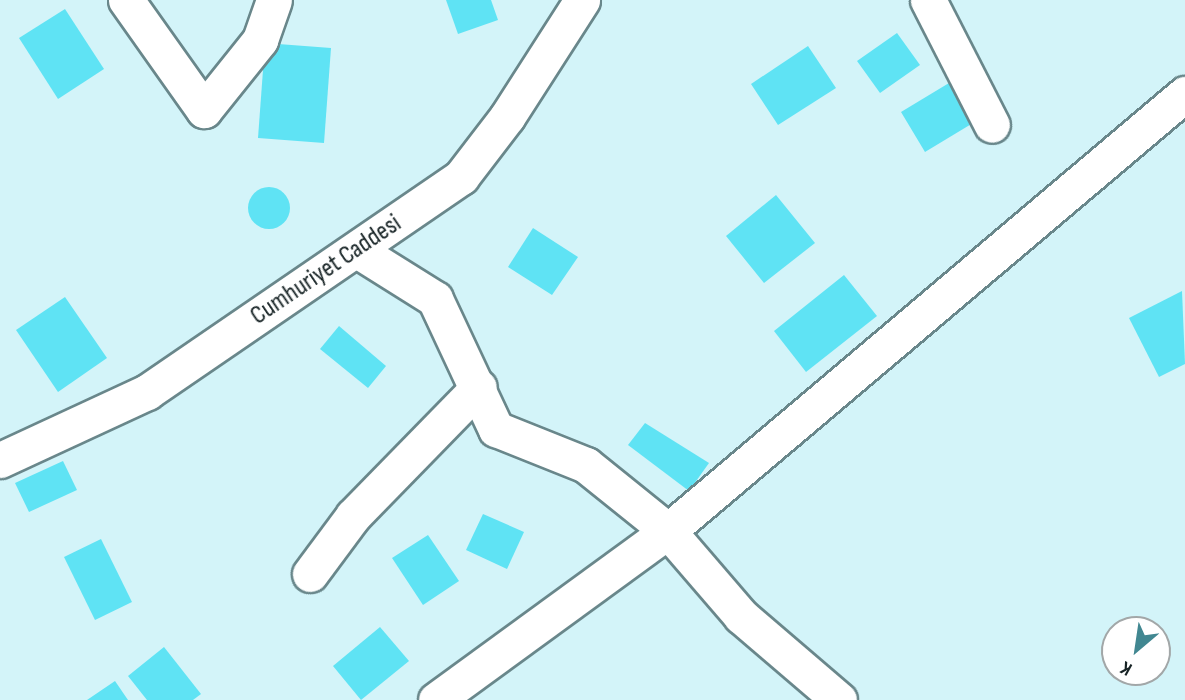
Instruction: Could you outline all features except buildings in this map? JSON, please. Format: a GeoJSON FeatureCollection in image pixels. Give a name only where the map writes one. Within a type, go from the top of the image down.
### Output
{"type":"FeatureCollection","features":[{"type":"Feature","properties":{"kind":"street"},"geometry":{"type":"LineString","coordinates":[[126,0],[204,110],[260,40],[274,0]]}},
{"type":"Feature","properties":{"kind":"street"},"geometry":{"type":"LineString","coordinates":[[930,1],[992,125]]}},
{"type":"Feature","properties":{"kind":"street","name":"Cumhuriyet Caddesi"},"geometry":{"type":"LineString","coordinates":[[0,460],[147,392],[461,177],[582,2]]}},
{"type":"Feature","properties":{"kind":"street"},"geometry":{"type":"LineString","coordinates":[[436,700],[668,531],[1185,94]]}},
{"type":"Feature","properties":{"kind":"street"},"geometry":{"type":"LineString","coordinates":[[357,250],[435,299],[457,353],[479,387],[496,429],[586,465],[668,531],[741,615],[839,700]]}},
{"type":"Feature","properties":{"kind":"street"},"geometry":{"type":"LineString","coordinates":[[310,574],[353,516],[479,387]]}}]}
